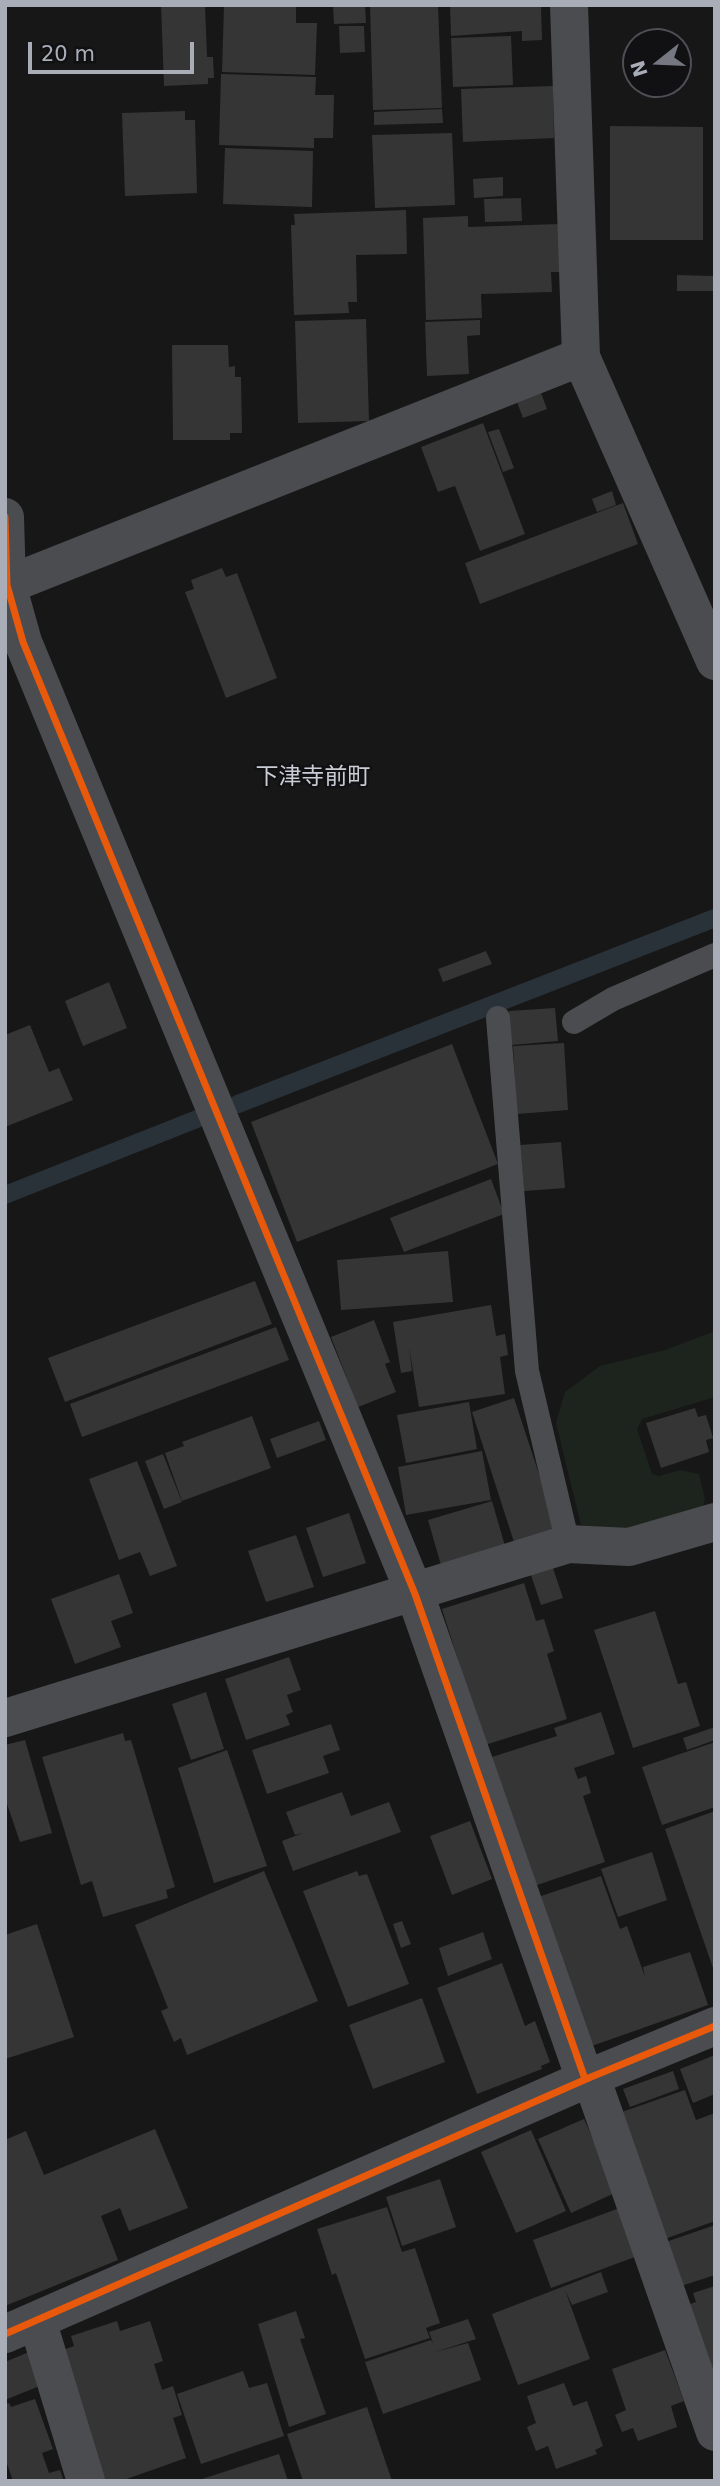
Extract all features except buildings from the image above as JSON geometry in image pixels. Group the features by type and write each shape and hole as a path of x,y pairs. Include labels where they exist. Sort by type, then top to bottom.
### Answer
{"street":[{"path":"569,5 581,357 715,662"},
{"path":"7,585 581,357"},
{"path":"5,517 7,585 14,645 415,1594 715,2432"},
{"path":"5,1718 415,1594 568,1544 629,1547 715,1522"},
{"path":"86,2481 21,2327 588,2078 715,2026"}],"lane":[{"path":"574,1022 613,999 715,955"},
{"path":"498,1018 527,1371 568,1544"}],"shaded area":[{"path":"715,1331 715,1397 642,1419 637,1429 652,1474 659,1476 680,1470 699,1474 705,1499 701,1513 635,1532 581,1525 556,1423 565,1392 600,1366 665,1350"}],"waterway":[{"path":"238,1104 715,918"},
{"path":"5,1195 197,1119"}],"cycle path":[{"path":"5,517 7,585 23,642 415,1594 585,2079"},
{"path":"5,2334 591,2077 715,2026"}],"district":[{"name":"下津寺前町","path":"313,778"}]}
